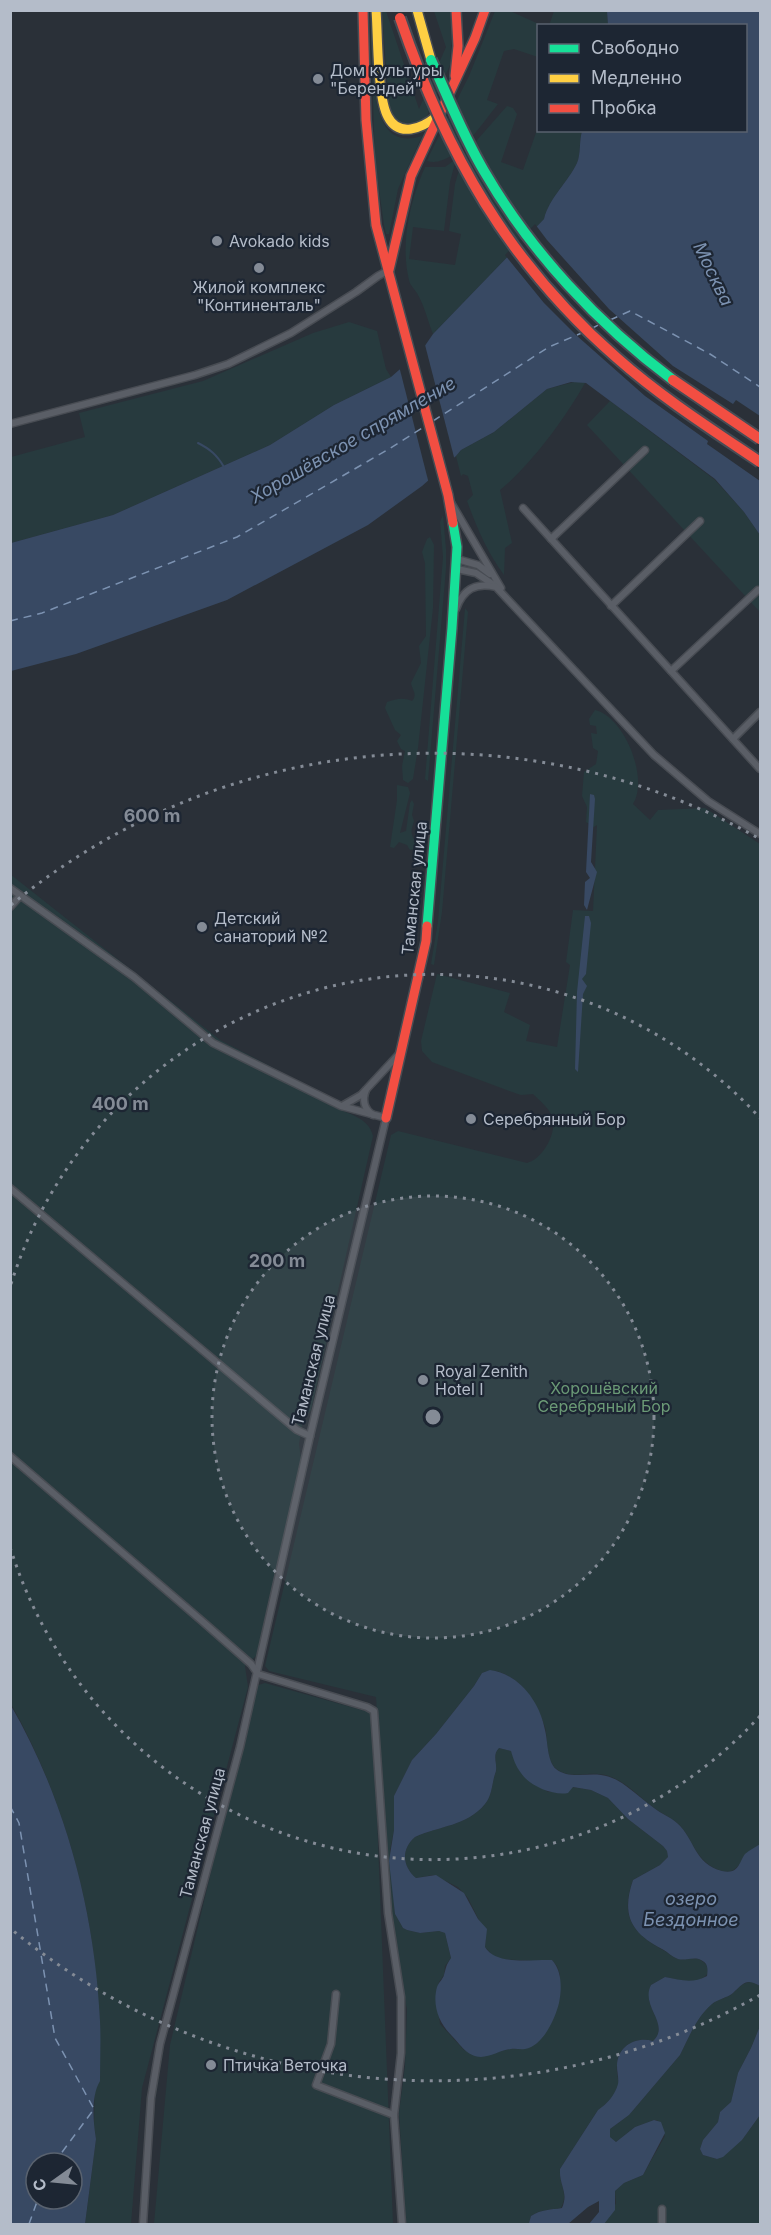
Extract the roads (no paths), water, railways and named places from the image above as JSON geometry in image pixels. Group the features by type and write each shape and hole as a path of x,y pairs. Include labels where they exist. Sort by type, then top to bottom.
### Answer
{"main road":[{"name":"Таманская улица","path":"363,10 366,120 376,225 405,326 448,497 456,538 457,564 426,941 405,1041 380,1117"},
{"path":"376,10 384,99 389,119 395,126 412,131 428,124 440,113"},
{"path":"417,10 432,60 462,128 484,171 541,254 582,299 632,347 662,371 760,439"},
{"path":"453,84 458,46 456,10"},
{"path":"389,270 395,256 401,213 410,180 471,49 485,10"},
{"path":"399,14 424,91 445,135 467,177 525,263 566,308 615,356 709,428 760,462"}],"street":[{"path":"10,424 195,375 228,364 291,333 389,270"},
{"path":"551,539 645,450"},
{"path":"448,497 497,585 654,755 708,801 758,832 760,823"},
{"path":"523,507 760,769"},
{"path":"611,606 700,521"},
{"path":"457,564 497,585"},
{"path":"453,615 469,589 482,584 497,585"},
{"path":"671,671 759,590"},
{"path":"733,739 760,712"},
{"path":"10,888 134,978 213,1043 341,1106 380,1117"},
{"path":"10,907 20,896"},
{"path":"341,1106 356,1099 394,1069"},
{"path":"366,1090 364,1103 370,1113 380,1117"},
{"name":"Таманская улица","path":"143,2224 151,2098 160,2044 258,1674 380,1117"},
{"path":"10,1188 297,1430 310,1436"},
{"path":"10,1456 251,1664 258,1674 374,1711 388,1913 402,2006 394,2115 402,2224"},
{"path":"336,1994 331,2044 316,2085 394,2115"},
{"path":"662,2209 662,2224"}],"water":[{"path":"607,11 760,11 760,535 744,512 715,479 586,383 571,382 547,389 494,432 461,450 422,486 368,525 227,600 76,654 11,671 11,543 113,515 270,445 334,405 391,377 422,350 433,334 544,219 554,197 577,163 582,132 747,132 747,24 608,24"},
{"path":"590,794 594,795 595,799 591,862 597,872 587,910 584,905 585,882 590,878 586,872"},
{"path":"585,916 589,916 591,923 586,974 582,979 587,986 583,994 578,1072 575,1069 577,992"},
{"name":"озеро Бездонное","path":"490,1670 511,1677 527,1691 533,1700 542,1720 549,1756 556,1769 572,1775 611,1777 620,1782 675,1821 683,1829 700,1857 713,1868 732,1871 740,1864 745,1854 760,1844 760,1986 751,1982 745,1983 731,1995 706,2009 680,2055 629,2115 610,2129 610,2137 616,2142 635,2127 654,2120 661,2122 665,2133 643,2175 624,2183 615,2191 615,2210 604,2224 589,2224 599,2212 599,2201 568,2224 529,2223 531,2216 535,2214 562,2208 564,2193 560,2169 598,2110 615,2092 618,2084 617,2066 620,2053 634,2041 653,2041 658,2035 659,2028 649,2001 651,1985 665,1977 686,1981 702,1978 707,1976 707,1966 698,1959 674,1957 651,1943 631,1922 628,1903 633,1880 660,1865 668,1857 663,1846 628,1819 608,1798 591,1790 573,1787 568,1793 562,1794 536,1786 519,1771 511,1751 499,1748 496,1754 496,1771 492,1789 485,1804 470,1817 415,1837 405,1852 406,1863 416,1878 436,1875 464,1893 478,1919 487,1929 485,1947 490,1953 506,1959 552,1960 558,1969 560,1980 559,2003 555,2017 543,2037 525,2049 511,2049 485,2057 471,2055 447,2031 440,2020 435,2001 437,1987 451,1958 445,1933 439,1931 420,1933 407,1930 403,1928 395,1914 389,1861 394,1830 394,1796 412,1760 436,1734 482,1673"},
{"path":"10,1704 47,1778 61,1817 74,1857 92,1939 100,2021 100,2081 95,2094 96,2139 85,2224 11,2224"},
{"path":"760,2026 760,2115 742,2140 723,2157 717,2159 703,2155 700,2149 703,2140 718,2122 720,2112 731,2102 738,2073"}],"waterway":[{"path":"198,443 213,453 224,467"}],"place":[{"name":"Дом культуры \"Берендей\"","path":"318,79"},
{"name":"Avokado kids","path":"217,241"},
{"name":"Жилой комплекс \"Континенталь\"","path":"259,268"},
{"name":"Детский санаторий №2","path":"202,927"},
{"name":"Серебрянный Бор","path":"471,1119"},
{"name":"Royal Zenith Hotel I","path":"423,1380"},
{"name":"Птичка Веточка","path":"211,2065"}],"water label":[{"name":"Москва","path":"713,274"},
{"name":"Хорошёвское спрямление","path":"353,440"}],"park label":[{"name":"Хорошёвский Серебряный Бор","path":"604,1397"}]}
